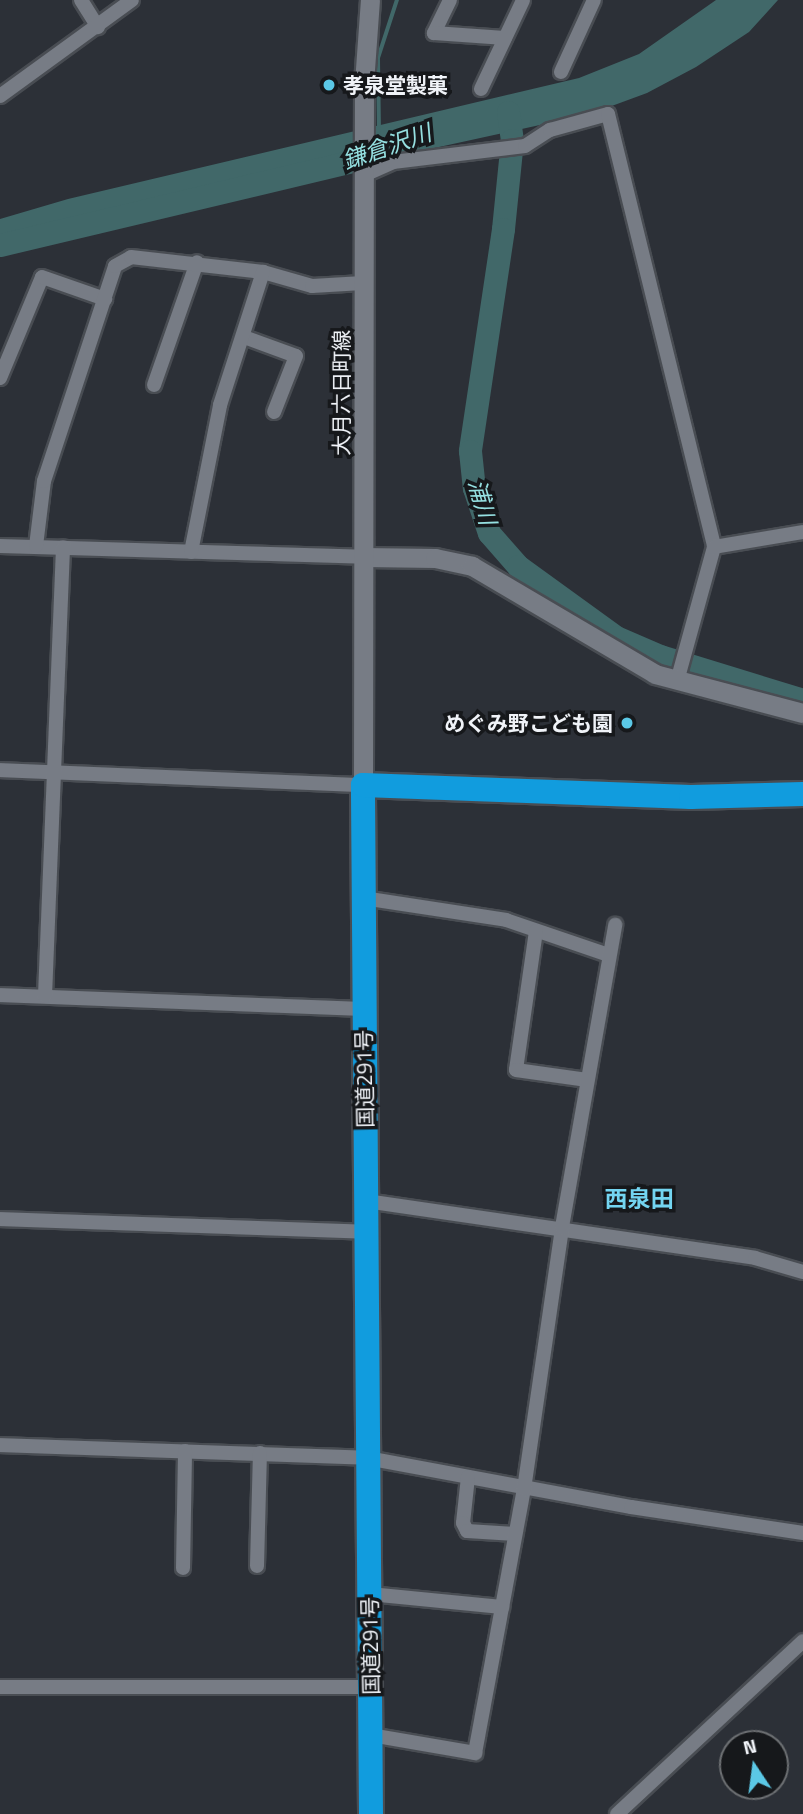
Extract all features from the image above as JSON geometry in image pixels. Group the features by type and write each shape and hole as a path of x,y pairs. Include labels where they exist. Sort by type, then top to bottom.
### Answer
{"highway":[{"path":"363,785 691,797 803,794"},
{"name":"国道291号","path":"363,785 371,1814"}],"main road":[{"name":"大月六日町線","path":"363,785 363,283 370,0"},
{"path":"364,557 435,558 472,566 624,658 677,681 803,713"}],"street":[{"path":"81,0 98,27"},
{"path":"0,96 132,0"},
{"path":"450,0 434,33 505,38"},
{"path":"481,89 523,0"},
{"path":"561,72 594,0"},
{"path":"364,175 393,162 525,146 550,130 608,114 714,547 677,681"},
{"path":"36,546 44,481 115,266 131,257 197,262 263,272 312,286 363,283"},
{"path":"154,385 197,262"},
{"path":"191,552 220,405 263,272"},
{"path":"0,378 42,277 105,299"},
{"path":"244,337 296,356 274,412"},
{"path":"714,547 803,532"},
{"path":"0,546 364,557"},
{"path":"45,996 52,772 64,547"},
{"path":"0,770 363,785"},
{"path":"363,898 506,919 608,955"},
{"path":"371,1735 475,1753 524,1489 562,1227 615,925"},
{"path":"536,931 516,1070 587,1080"},
{"path":"0,995 363,1009"},
{"path":"366,1201 562,1227 755,1258 803,1272"},
{"path":"0,1219 366,1231"},
{"path":"0,1445 367,1458 524,1489 803,1533"},
{"path":"183,1568 185,1451"},
{"path":"257,1566 260,1453"},
{"path":"468,1477 463,1522 467,1531 515,1534"},
{"path":"369,1594 502,1607"},
{"path":"617,1814 803,1641"},
{"path":"0,1687 370,1687"}],"water":[{"path":"716,0 778,0 749,32 696,67 647,93 590,114 407,154 332,160 75,222 0,246 0,219 68,199 579,78 639,54"}],"waterway":[{"path":"379,132 378,58 397,0"},
{"name":"浦川","path":"508,112 512,140 503,229 470,451 474,488 489,533 518,566 616,637 660,656 803,700"},
{"name":"鎌倉沢川","path":"0,245 379,155 407,143"}],"place":[{"name":"孝泉堂製菓","path":"329,85"},
{"name":"めぐみ野こども園","path":"627,723"}],"district":[{"name":"西泉田","path":"639,1199"}]}
